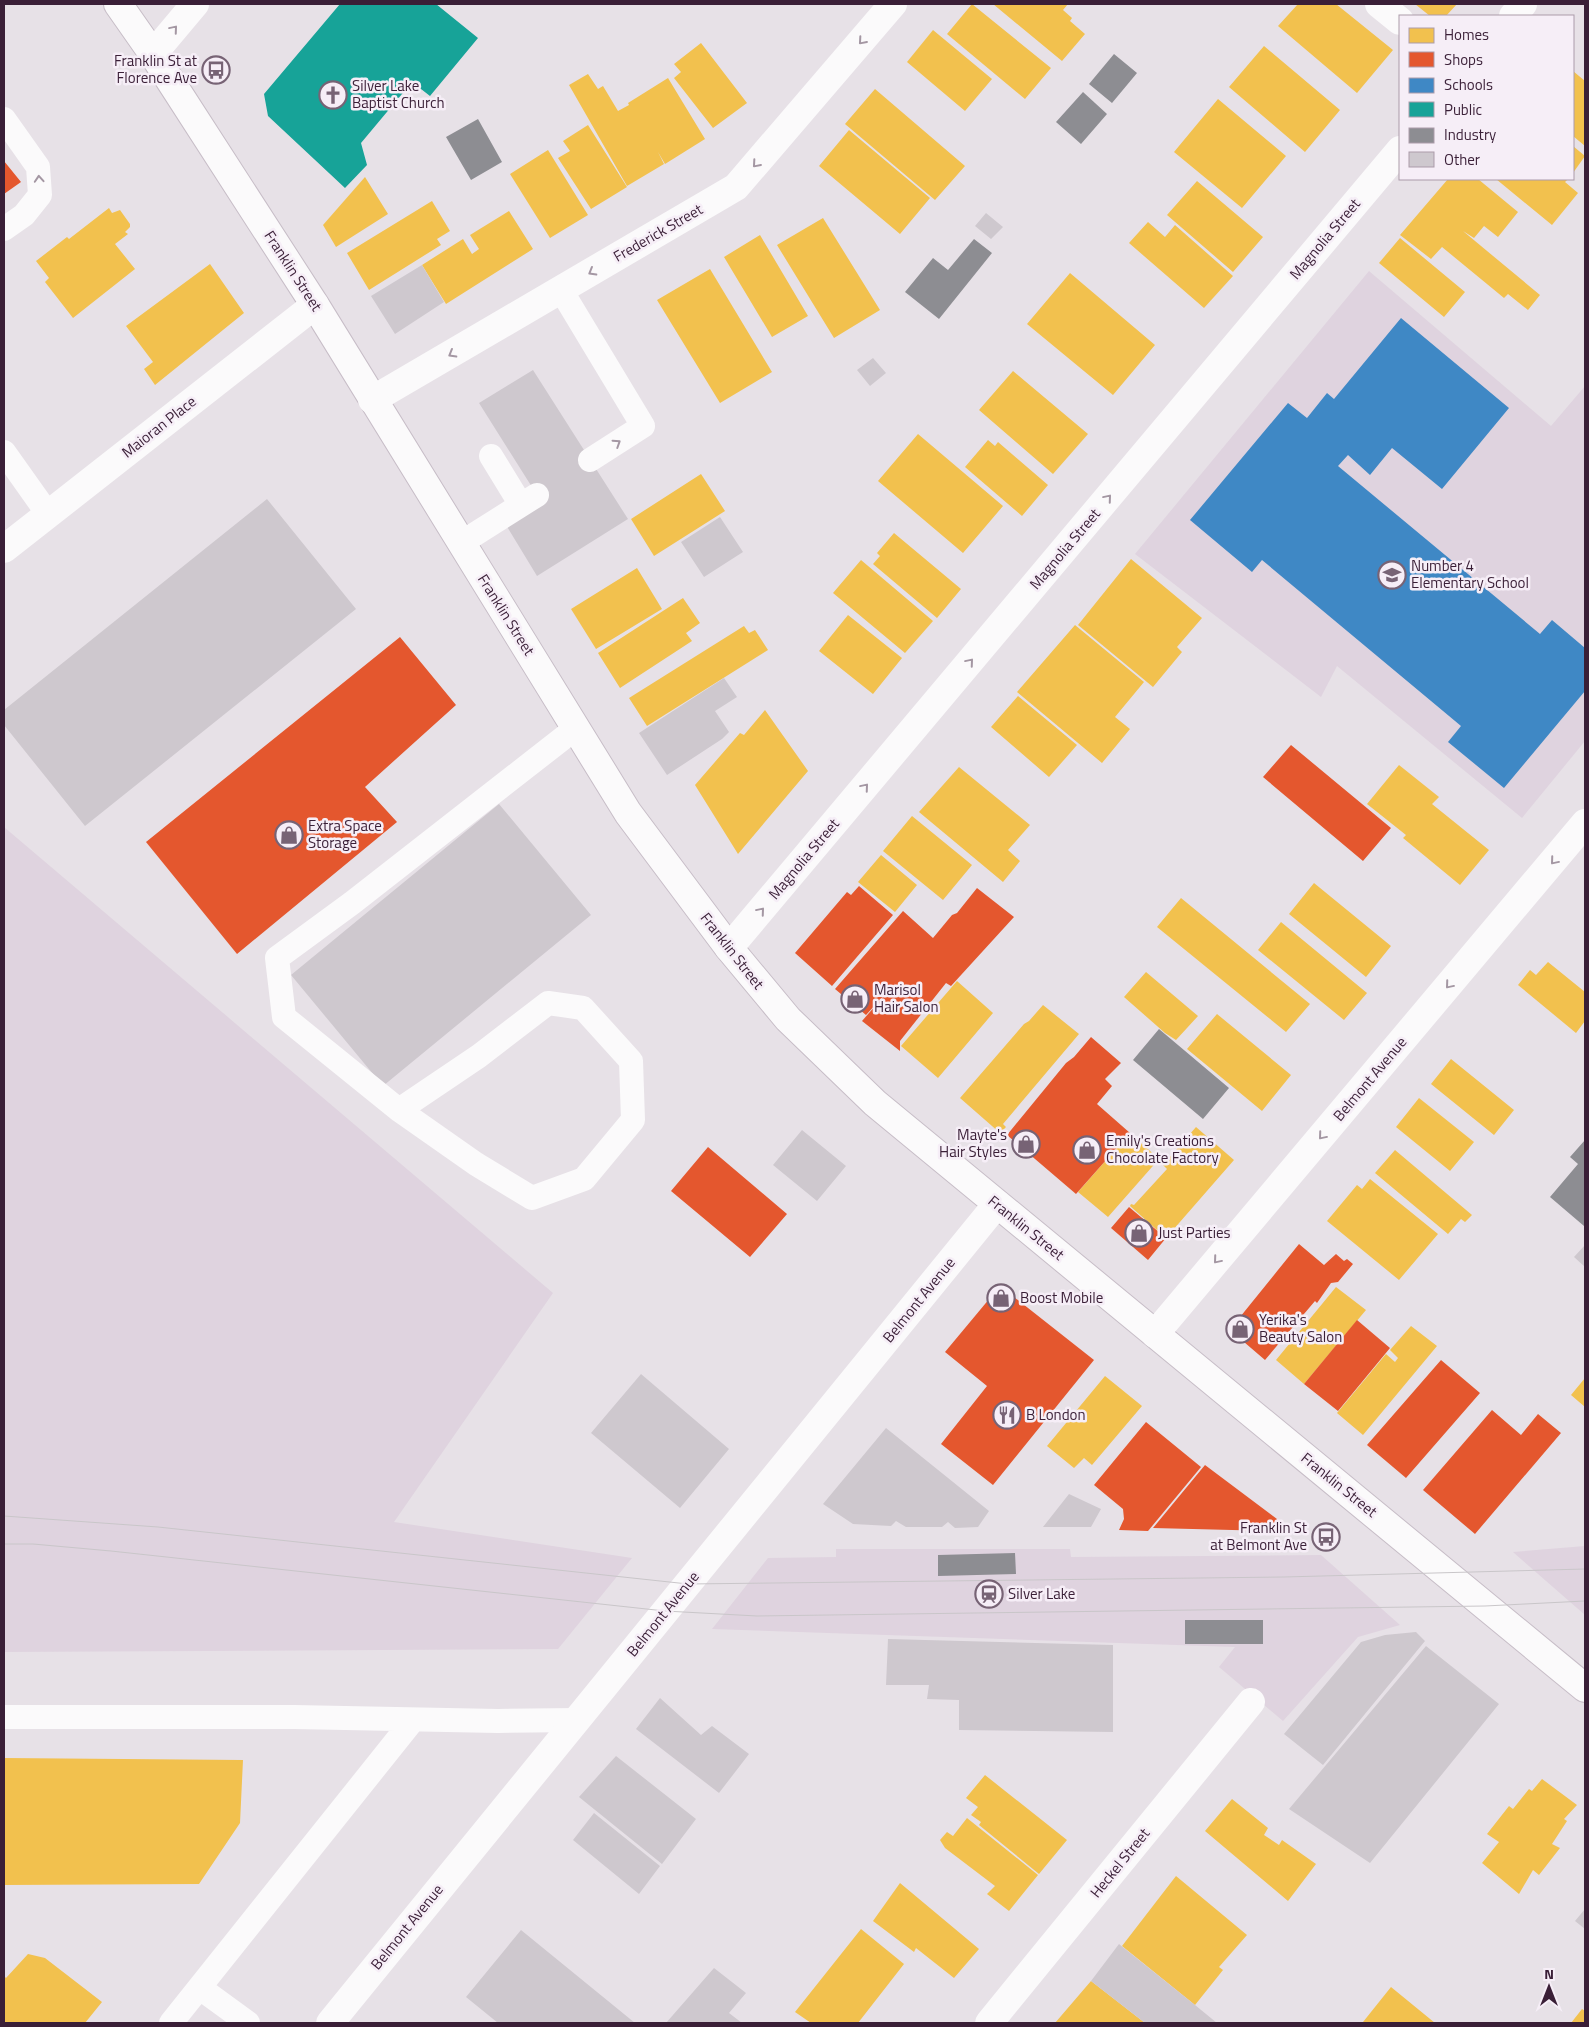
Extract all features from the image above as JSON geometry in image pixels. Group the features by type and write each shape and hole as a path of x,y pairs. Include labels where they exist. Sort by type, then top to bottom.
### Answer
{"street":[{"name":"Franklin Street","path":"118,4 153,54 315,305 628,813 729,948 788,1019 875,1103 1585,1688"},
{"path":"153,54 196,4"},
{"name":"Frederick Street","path":"372,400 736,187 893,4"},
{"path":"1379,4 1399,20"},
{"path":"1514,15 1524,4"},
{"name":"Magnolia Street","path":"729,948 1399,151"},
{"name":"Maioran Place","path":"4,549 315,305"},
{"name":"Belmont Avenue","path":"1155,1334 1585,823"},
{"name":"Belmont Avenue","path":"330,2023 997,1204"},
{"name":"Heckel Street","path":"989,2023 1251,1702"}],"lane":[{"path":"4,119 38,167 40,195 24,215 4,229"},
{"path":"561,290 643,426 590,460"},
{"path":"4,452 48,514"},
{"path":"461,543 529,500 491,456"},
{"path":"399,1110 479,1056 548,1003 583,1008 631,1061 633,1120 584,1180 532,1198 476,1164 399,1110 284,1017 277,958 352,903 576,728"},
{"path":"4,1717 294,1717 413,1720 577,1720"},
{"path":"171,2023 413,1720"},
{"path":"200,1988 248,2023"}],"shaded area":[{"path":"1369,271 1551,426 1585,386 1585,741 1522,818 1337,666 1321,697 1135,554"},
{"path":"4,827 553,1293 394,1522 632,1558 558,1649 4,1652"},
{"path":"1585,1546 1585,1615 1513,1552"},
{"path":"836,1549 1070,1549 1071,1557 1321,1555 1400,1625 1358,1637 1283,1721 1219,1667 1235,1647 712,1629 768,1558 836,1557"}],"building: Homes":[{"path":"972,4 1051,68 1025,99 947,34"},
{"path":"993,4 1068,4 1063,10 1072,18 1070,21 1085,34 1062,61"},
{"path":"1298,4 1336,4 1393,50 1357,93 1278,26"},
{"path":"1415,4 1457,4 1447,15 1429,15"},
{"path":"933,30 992,79 965,111 907,62"},
{"path":"701,43 747,103 713,128 674,78 681,72 674,64"},
{"path":"1264,46 1340,110 1305,152 1229,87"},
{"path":"1574,72 1585,81 1585,146 1574,137"},
{"path":"588,74 598,89 603,86 618,111 668,78 705,139 665,164 658,152 664,164 627,186 569,85"},
{"path":"875,89 965,166 935,200 845,124"},
{"path":"1218,99 1286,156 1242,208 1174,152"},
{"path":"588,125 627,187 591,209 558,158 570,151 563,141"},
{"path":"849,130 930,198 900,234 819,166"},
{"path":"1574,147 1585,156 1574,172"},
{"path":"548,150 588,215 550,238 510,174"},
{"path":"365,177 388,214 336,247 323,225"},
{"path":"1447,180 1479,180 1518,212 1498,237 1484,226 1474,238 1463,231 1540,295 1528,310 1508,294 1504,298 1442,247 1431,259 1400,235"},
{"path":"1497,180 1567,180 1565,182 1578,193 1552,225"},
{"path":"1197,181 1263,237 1233,272 1167,215"},
{"path":"432,201 450,231 437,239 441,245 369,290 347,253"},
{"path":"109,208 112,213 120,210 130,224 130,227 125,232 128,234 115,244 135,269 73,318 45,282 49,278 36,261 67,237 69,239"},
{"path":"509,211 533,249 446,304 422,265 463,239 472,254 479,249 470,235"},
{"path":"823,218 880,310 834,338 777,245"},
{"path":"1148,222 1165,237 1175,225 1233,276 1204,308 1129,243"},
{"path":"760,235 808,316 772,337 724,257"},
{"path":"1400,238 1465,292 1444,317 1379,263"},
{"path":"210,264 244,313 155,385 144,369 153,362 126,326"},
{"path":"710,269 772,372 720,403 657,300"},
{"path":"1070,273 1155,345 1113,395 1027,324"},
{"path":"1013,371 1088,434 1053,474 979,410"},
{"path":"918,434 1003,506 963,553 878,481"},
{"path":"988,440 995,446 998,442 1048,485 1022,516 965,467"},
{"path":"701,474 725,511 654,556 631,519"},
{"path":"894,533 961,589 937,618 873,564 880,556 877,553"},
{"path":"1131,559 1202,618 1177,647 1182,652 1153,687 1078,625"},
{"path":"861,560 933,621 905,653 833,593"},
{"path":"637,568 662,609 596,649 571,609"},
{"path":"683,598 700,623 686,633 692,641 620,688 598,653"},
{"path":"848,615 902,658 873,694 819,651"},
{"path":"1075,625 1144,682 1115,717 1130,729 1102,763 1017,692"},
{"path":"744,626 749,633 755,630 768,650 647,726 629,698"},
{"path":"1018,696 1077,745 1049,777 991,727"},
{"path":"765,710 808,771 738,854 695,785 740,733 744,735"},
{"path":"1399,765 1439,797 1432,804 1489,850 1460,885 1403,838 1406,835 1367,804"},
{"path":"959,767 1030,825 1008,850 1020,861 1003,882 919,812"},
{"path":"912,816 972,865 943,900 883,851"},
{"path":"881,855 917,885 895,912 858,882"},
{"path":"1314,883 1391,946 1366,977 1289,914"},
{"path":"1181,898 1310,1004 1286,1032 1157,927"},
{"path":"1281,922 1367,993 1344,1020 1258,950"},
{"path":"1548,962 1585,992 1585,1021 1576,1033 1518,985 1530,970 1536,975"},
{"path":"1146,972 1198,1016 1176,1040 1165,1033 1124,997"},
{"path":"957,981 993,1013 938,1078 901,1046"},
{"path":"1043,1005 1079,1034 1003,1124 1006,1127 1000,1133 960,1098 1024,1024"},
{"path":"1217,1014 1291,1075 1262,1111 1187,1049"},
{"path":"1451,1059 1514,1110 1494,1135 1431,1084"},
{"path":"1419,1098 1474,1142 1450,1171 1396,1127"},
{"path":"1196,1127 1234,1160 1166,1238 1130,1206 1131,1204 1134,1205 1167,1169 1163,1165"},
{"path":"1130,1133 1159,1159 1108,1217 1078,1192"},
{"path":"1395,1150 1472,1215 1465,1222 1461,1219 1448,1234 1375,1173"},
{"path":"1370,1179 1438,1234 1399,1280 1327,1221 1357,1185 1362,1189"},
{"path":"1336,1287 1366,1310 1304,1384 1276,1360"},
{"path":"1411,1326 1437,1346 1363,1435 1337,1413 1386,1354 1395,1362 1398,1358 1390,1350"},
{"path":"1105,1376 1142,1406 1092,1465 1084,1458 1074,1468 1047,1446"},
{"path":"1585,1378 1585,1407 1571,1395"},
{"path":"4,1758 243,1760 240,1823 199,1884 4,1885"},
{"path":"985,1775 1067,1840 1039,1874 979,1825 981,1822 971,1815 978,1807 966,1798"},
{"path":"1542,1779 1577,1805 1564,1819 1567,1821 1552,1844 1560,1848 1539,1875 1533,1870 1519,1894 1482,1863 1499,1842 1487,1834 1509,1806 1513,1809 1529,1789 1532,1791"},
{"path":"1232,1799 1268,1828 1264,1835 1279,1845 1282,1840 1316,1864 1288,1901 1205,1831"},
{"path":"967,1818 1038,1875 1009,1911 987,1894 995,1886 945,1848 940,1840 947,1832 953,1836"},
{"path":"1176,1876 1247,1935 1219,1967 1223,1970 1195,2005 1122,1946"},
{"path":"900,1883 979,1949 954,1978 916,1948 914,1952 873,1921"},
{"path":"861,1929 904,1964 858,2023 811,2023 795,2012"},
{"path":"28,1954 45,1958 102,2002 85,2023 4,2023 4,1976 6,1978"},
{"path":"1091,1981 1145,2023 1055,2023"},
{"path":"1391,1987 1435,2023 1363,2022"},
{"path":"1582,2009 1585,2011 1585,2023 1571,2023"}],"building: Shops":[{"path":"4,161 21,182 4,194"},
{"path":"400,637 456,705 365,787 397,822 237,954 146,842"},
{"path":"1291,745 1391,828 1363,861 1263,777"},
{"path":"859,886 893,915 832,986 795,953 847,892 851,895"},
{"path":"977,888 1014,917 951,986 946,983 900,1041 900,1051 862,1021 897,981 866,1015 835,989 903,911 933,938 952,915 957,913"},
{"path":"1091,1037 1121,1063 1105,1079 1112,1086 1097,1104 1130,1133 1076,1194 1007,1135 1066,1063 1074,1057"},
{"path":"708,1147 787,1214 750,1257 671,1191"},
{"name":"Just Parties","path":"1129,1207 1166,1238 1148,1260 1111,1228"},
{"path":"1299,1244 1324,1265 1336,1254 1344,1261 1347,1259 1353,1264 1338,1282 1331,1283 1317,1303 1315,1301 1265,1360 1237,1336 1236,1322"},
{"name":"B London","path":"1000,1286 1094,1360 993,1485 941,1444 987,1386 945,1352"},
{"path":"1357,1320 1390,1348 1338,1411 1304,1384"},
{"path":"1441,1360 1480,1393 1406,1478 1367,1445"},
{"path":"1492,1410 1521,1435 1538,1414 1561,1433 1475,1534 1423,1490"},
{"path":"1146,1422 1201,1467 1148,1531 1119,1530 1124,1519 1123,1509 1094,1485"},
{"path":"1205,1465 1277,1519 1274,1531 1153,1528"}],"building: Schools":[{"path":"1401,318 1509,408 1442,489 1392,448 1370,475 1348,455 1338,466 1540,634 1552,620 1585,648 1585,691 1504,788 1448,742 1461,726 1262,560 1252,572 1190,520 1288,403 1307,418 1327,393 1334,399"}],"building: Public":[{"name":"Silver Lake Baptist Church","path":"340,4 436,4 478,38 430,96 412,82 361,143 367,165 345,188 268,116 264,94"}],"building: Industry":[{"path":"1114,54 1137,73 1112,103 1089,84"},
{"path":"1083,92 1107,114 1081,144 1056,122"},
{"path":"478,119 502,162 471,180 446,137"},
{"path":"974,239 992,253 939,319 905,292 933,258 948,270"},
{"path":"1159,1029 1229,1088 1203,1119 1133,1060"},
{"path":"1585,1140 1584,1226 1550,1197 1578,1164 1570,1157"},
{"path":"1015,1553 1016,1574 938,1576 938,1555"},
{"path":"1185,1620 1263,1620 1263,1644 1185,1644"}],"building: Other":[{"path":"986,213 1003,227 991,239 975,226"},
{"path":"422,265 444,302 395,334 371,296"},
{"path":"873,358 886,373 870,386 857,370"},
{"path":"533,370 628,519 537,576 506,525 542,503 479,403"},
{"path":"267,499 356,609 85,826 4,725 4,710"},
{"path":"720,517 743,552 704,577 681,542"},
{"path":"724,678 737,697 715,711 729,732 722,739 667,775 639,733"},
{"path":"499,804 591,915 383,1086 291,975"},
{"path":"802,1130 846,1166 817,1201 773,1165"},
{"path":"1585,1245 1585,1267 1574,1257"},
{"path":"641,1374 729,1449 680,1508 591,1433"},
{"path":"886,1428 989,1511 978,1527 955,1528 948,1522 942,1527 906,1527 896,1521 891,1526 853,1524 823,1504"},
{"path":"1069,1494 1101,1509 1091,1527 1043,1527"},
{"path":"1416,1632 1425,1641 1323,1765 1284,1734 1361,1642 1385,1635"},
{"path":"888,1639 1113,1645 1113,1732 959,1730 959,1700 927,1699 929,1685 886,1685"},
{"path":"1426,1646 1499,1704 1370,1863 1289,1809"},
{"path":"660,1698 701,1735 712,1726 749,1754 719,1793 636,1729"},
{"path":"616,1756 696,1819 662,1864 579,1797"},
{"path":"594,1813 660,1866 639,1894 573,1840"},
{"path":"1585,1909 1585,1929 1575,1921"},
{"path":"521,1930 635,2023 498,2023 466,1997"},
{"path":"1119,1944 1217,2023 1145,2023 1091,1981"},
{"path":"714,1968 746,1993 729,2013 742,2023 666,2023"}],"tram line":[{"path":"4,1516 158,1527 688,1584 1284,1577 1585,1569"},
{"path":"4,1544 33,1544 111,1551 665,1611 757,1616 1485,1606 1585,1601"}],"place":[{"name":"Franklin St at Florence Ave","path":"216,70"},
{"name":"Silver Lake Baptist Church","path":"333,95"},
{"name":"Number 4 Elementary School","path":"1392,575"},
{"name":"Extra Space Storage","path":"289,835"},
{"name":"Marisol Hair Salon","path":"855,999"},
{"name":"Mayte's Hair Styles","path":"1026,1144"},
{"name":"Emily's Creations Chocolate Factory","path":"1087,1150"},
{"name":"Just Parties","path":"1139,1233"},
{"name":"Boost Mobile","path":"1001,1298"},
{"name":"Yerika's Beauty Salon","path":"1240,1329"},
{"name":"B London","path":"1007,1415"},
{"name":"Franklin St at Belmont Ave","path":"1326,1537"},
{"name":"Silver Lake","path":"989,1594"}]}
